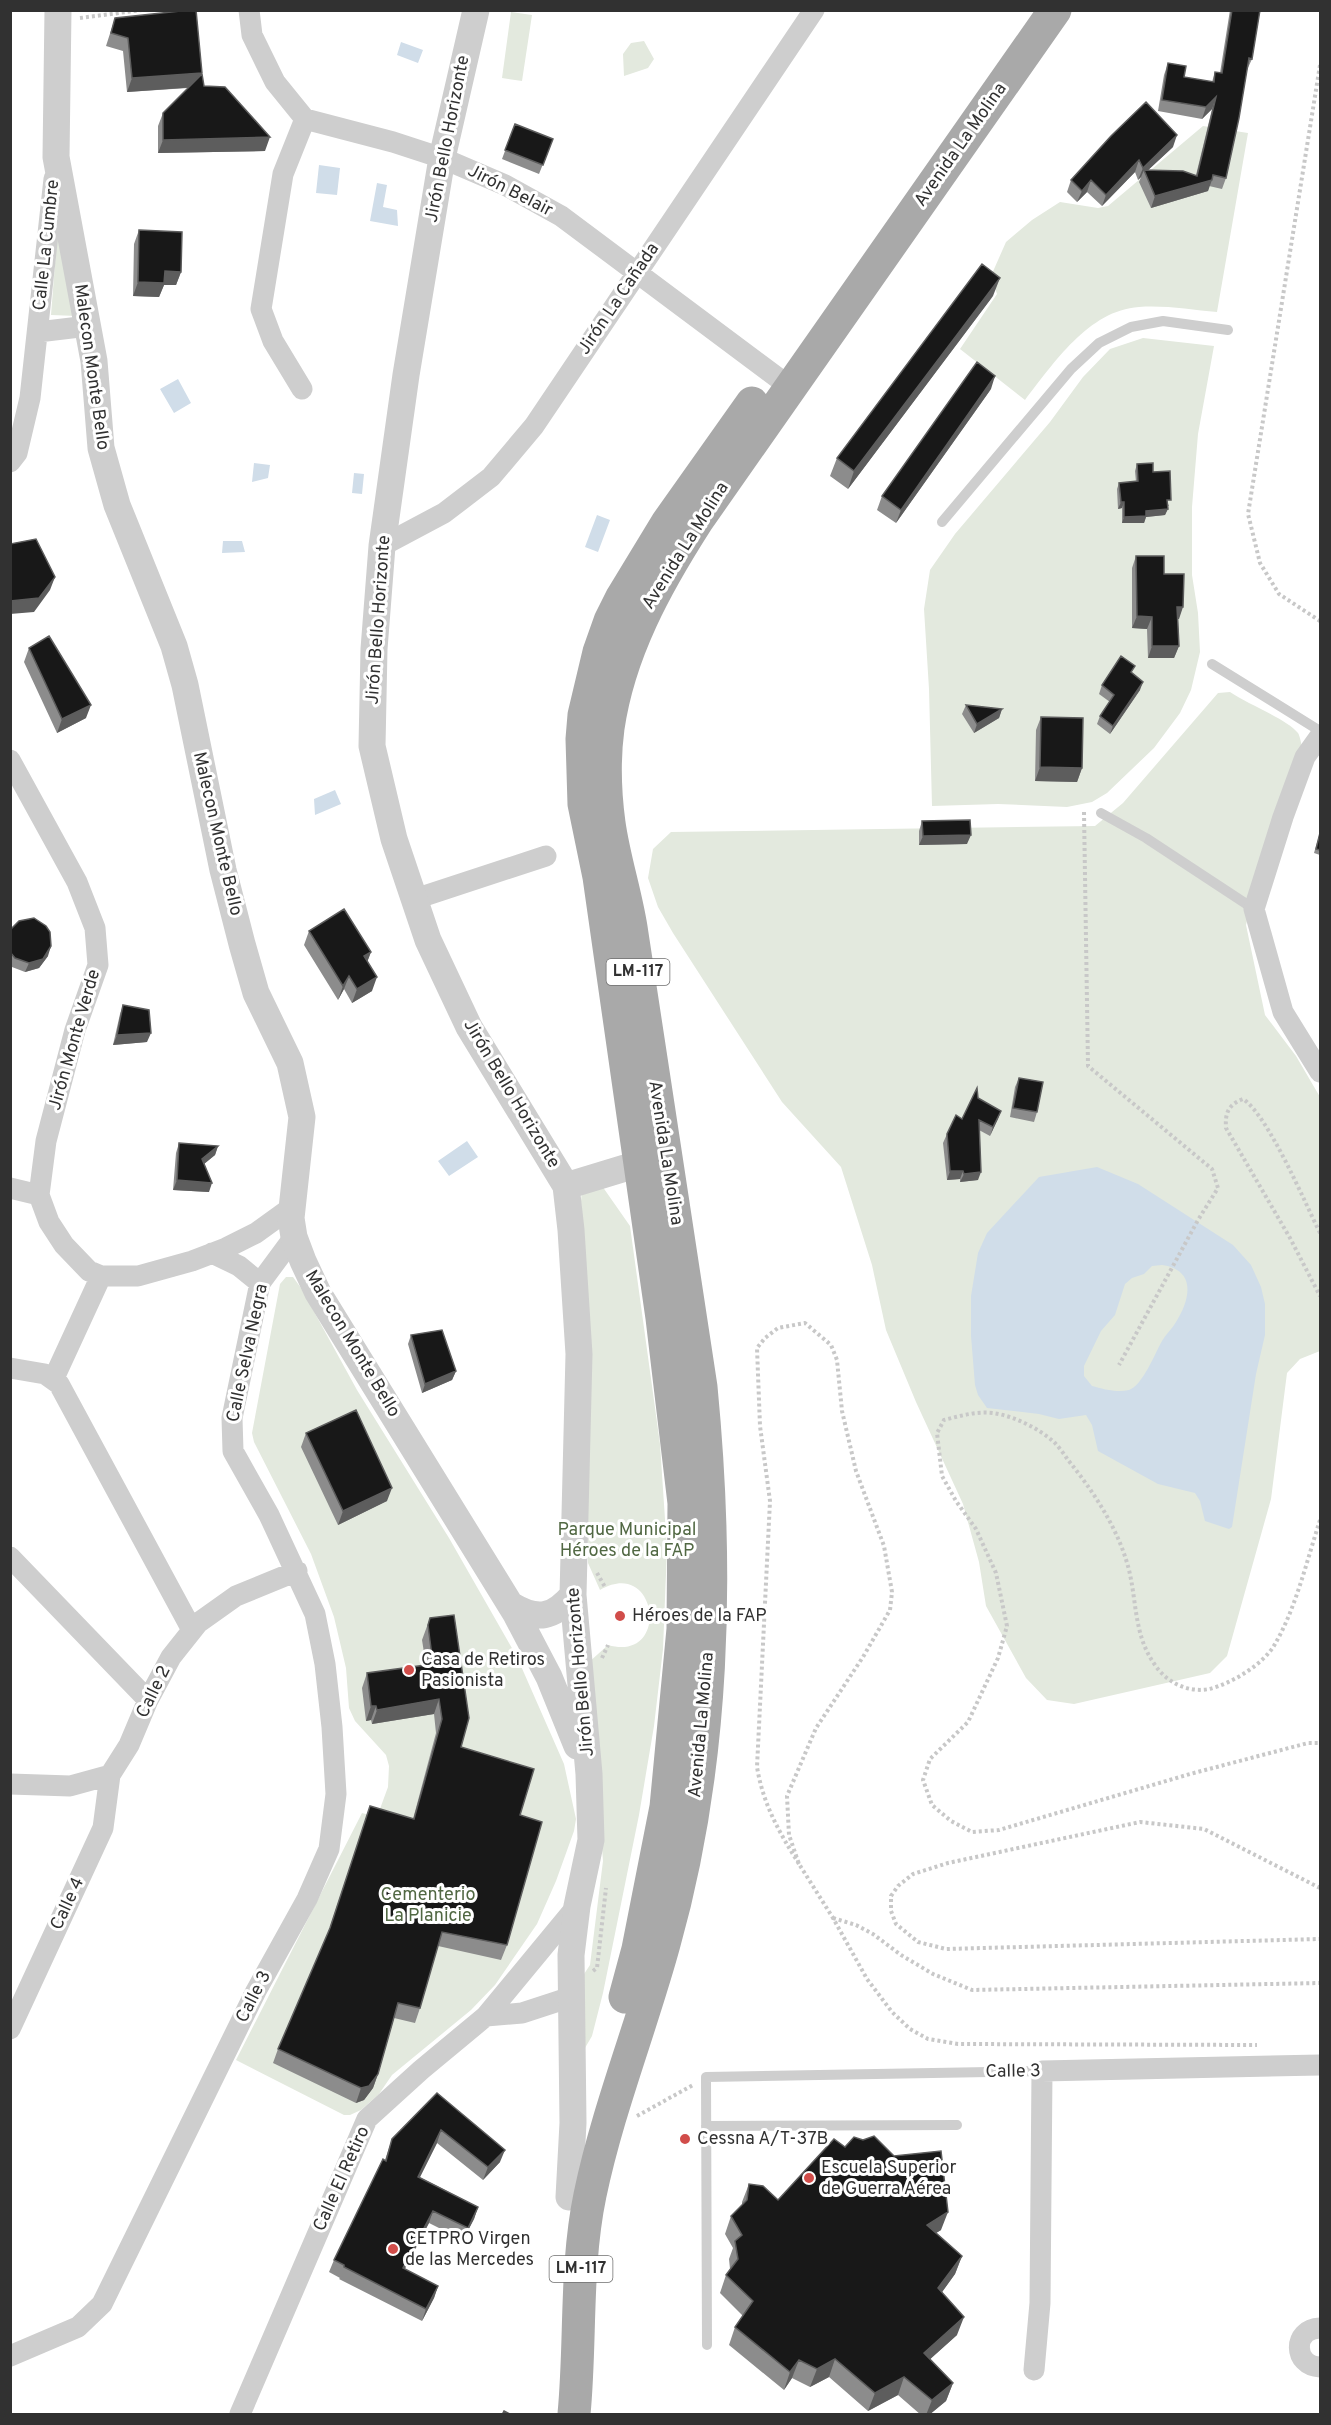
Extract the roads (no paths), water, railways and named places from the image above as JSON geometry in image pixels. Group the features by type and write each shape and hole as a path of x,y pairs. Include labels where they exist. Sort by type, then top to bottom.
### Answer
{"main road":[{"name":"Avenida La Molina","path":"782,381 1031,10"},
{"name":"Avenida La Molina","path":"574,2415 581,2268 590,2195 622,2074 664,1943 693,1820 706,1712 712,1587 708,1460 701,1387 653,1163 584,804 581,780 585,715 599,652 610,621 667,523 782,381 1055,10"},
{"name":"Avenida La Molina","path":"554,2399 569,2198 608,2074 611,2049 640,1938 666,1808 683,1629 684,1503 662,1318 653,1163"},
{"path":"569,2198 577,2228 572,2344 577,2359"}],"street":[{"path":"249,10 252,35 275,82 304,119 283,174 261,309 273,341 302,389"},
{"name":"Jirón Bello Horizonte","path":"476,10 442,158 405,375 382,546 374,649 372,746 394,839 428,940 469,1027 566,1186 579,1354 573,1594 589,1774 591,1840 577,1906 571,1955 573,2123 569,2198"},
{"name":"Jirón La Cañada","path":"382,546 444,513 491,477 534,426 814,10"},
{"name":"Malecon Monte Bello","path":"58,16 56,157 94,361 100,448 117,505 174,646 185,685 223,870 242,944 256,993 290,1063 302,1118 291,1218 294,1237 318,1293 511,1605 549,1677 589,1774"},
{"name":"Jirón Belair","path":"304,119 393,142 442,158 505,185 561,216 782,381"},
{"name":"Calle La Cumbre","path":"10,462 17,453 30,398 56,157"},
{"name":"Calle La Cumbre","path":"38,332 88,326"},
{"path":"1320,736 1305,757 1254,909 1283,1012 1320,1072"},
{"name":"Jirón Monte Verde","path":"10,760 77,882 94,928 98,965 75,1030 46,1141 39,1195"},
{"path":"414,899 546,856"},
{"path":"566,1186 653,1163"},
{"path":"10,1188 39,1195 49,1222 64,1245 89,1271 100,1276 138,1276 212,1253 256,1233 292,1207"},
{"name":"Calle Selva Negra","path":"294,1237 260,1283 232,1418 233,1451 297,1571"},
{"path":"212,1253 239,1266 260,1283"},
{"path":"54,1378 100,1276"},
{"path":"10,1368 45,1374 54,1378 68,1397 192,1630"},
{"path":"10,1557 148,1700"},
{"name":"Calle 2","path":"110,1775 129,1745 148,1700 171,1657 198,1623 236,1596 297,1571"},
{"name":"Calle 3","path":"10,2356 78,2327 102,2304 256,1991 307,1899 329,1849 336,1794 330,1706 315,1614 297,1571"},
{"path":"511,1605 526,1615 545,1616 561,1608 573,1594"},
{"path":"10,1784 70,1786 110,1775"},
{"name":"Calle 4","path":"10,2029 103,1827 110,1775"},
{"name":"Calle El Retiro","path":"240,2415 368,2119 421,2070 486,2016 577,1906"},
{"path":"486,2016 522,2013 571,1997"},
{"name":"Calle 3","path":"1042,2071 1320,2066"},
{"path":"1034,2370 1040,2303 1042,2071"},
{"path":"1320,2328 1313,2328 1302,2335 1299,2347 1302,2359 1307,2364 1320,2367"}],"lane":[{"path":"942,522 1071,369 1099,343 1131,327 1163,321 1228,330"},
{"path":"1212,664 1320,731"},
{"path":"1101,813 1146,838 1254,909"},
{"name":"Calle 3","path":"706,2126 706,2078 1042,2071"},
{"path":"707,2345 706,2126 957,2125"}],"place":[{"name":"Héroes de la FAP","path":"620,1616"},
{"name":"Casa de Retiros Pasionista","path":"409,1670"},
{"name":"Cessna A/T-37B","path":"685,2139"},
{"name":"Escuela Superior de Guerra Aérea","path":"809,2178"},
{"name":"CETPRO Virgen de las Mercedes","path":"393,2249"}],"park label":[{"name":"Parque Municipal Héroes de la FAP","path":"627,1540"},
{"name":"Cementerio La Planicie","path":"428,1905"}]}
